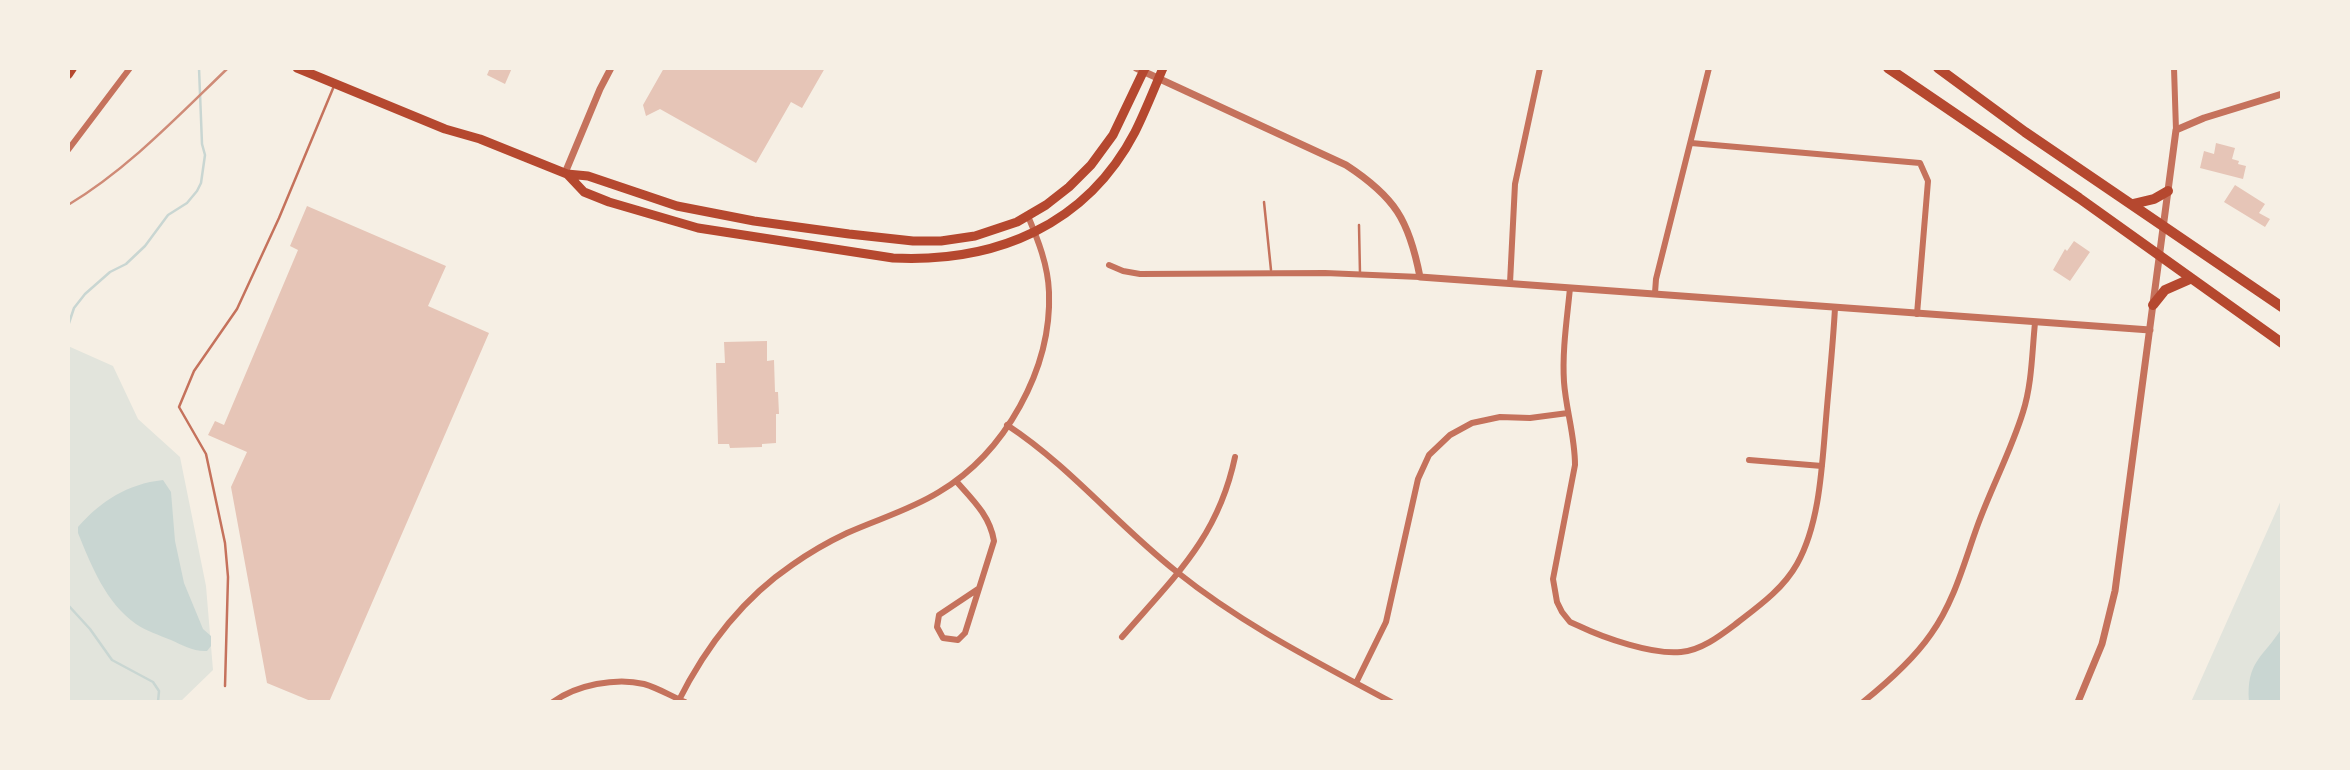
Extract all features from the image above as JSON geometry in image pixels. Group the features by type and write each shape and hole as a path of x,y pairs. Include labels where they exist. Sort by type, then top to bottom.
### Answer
{"main road":[{"path":"68,74 72,68"},
{"path":"297,68 445,129 480,139 566,174 588,176 677,205 754,221 913,241 941,241 975,236 1017,222 1069,187 1091,165 1113,135 1141,69"},
{"path":"566,174 584,192 608,202 698,228 893,258 941,259 974,254 1035,232 1076,205 1101,181 1135,133 1163,68"},
{"path":"1888,68 2282,342"},
{"path":"1938,68 2025,132 2282,307"},
{"path":"2133,204 2154,199 2168,191"},
{"path":"2153,305 2165,290 2190,279"}],"street":[{"path":"68,150 130,68"},
{"path":"566,174 611,68"},
{"path":"1510,283 1515,184 1540,68"},
{"path":"1655,293 1656,279 1709,68"},
{"path":"2078,702 2098,654 2111,611 2121,552 2176,130 2174,68"},
{"path":"1141,69 1346,165 1370,181 1390,200 1405,225 1415,249 1420,277"},
{"path":"2176,130 2204,118 2282,94"},
{"path":"1691,142 1920,163 1927,178 1917,314"},
{"path":"554,702 578,690 627,682 660,690 681,701 696,668 723,629 777,576 832,540 921,502 956,481 979,461 1020,404 1035,371 1048,320 1048,275 1028,216"},
{"path":"1109,265 1140,274 1360,274 1420,277 2150,330"},
{"path":"1570,288 1563,365 1575,465 1553,579 1557,602 1570,622 1639,646 1663,651 1692,650 1716,638 1760,606 1788,578 1803,551 1817,505 1835,308"},
{"path":"1863,702 1917,652 1932,634 1951,599 2023,412 2030,381 2035,323"},
{"path":"1356,683 1386,622 1418,479 1429,455 1450,435 1472,423 1500,417 1530,418 1568,412"},
{"path":"1007,425 1054,459 1147,548 1178,573 1255,627 1391,702"},
{"path":"1122,637 1178,573 1208,533 1231,477 1235,457"},
{"path":"1749,460 1822,466"},
{"path":"956,481 982,510 992,528 994,541 965,633 958,640 943,638 937,627 939,615 978,589"}],"lane":[{"path":"225,685 228,577 223,530 206,454 179,407 194,371 237,309 279,218 335,83"},
{"path":"1264,202 1271,274"},
{"path":"1359,225 1360,274"}],"shaded area":[{"path":"68,346 113,366 138,419 180,457 206,586 213,670 180,702 68,702"},
{"path":"163,480 171,492 175,541 184,583 203,629 211,636 211,646 207,651 188,648 148,631 125,615 101,583 78,533 78,527 87,518 116,495 138,485"},
{"path":"2282,498 2282,702 2191,702"},
{"path":"2282,628 2282,702 2249,702 2253,668"}],"building":[{"path":"490,68 512,68 505,84 487,75"},
{"path":"664,68 825,68 802,108 791,102 756,163 660,109 646,116 643,105"},
{"path":"2216,143 2235,148 2232,159 2246,166 2243,179 2200,168 2204,151 2214,154"},
{"path":"2235,185 2265,204 2259,213 2270,219 2265,227 2224,202"},
{"path":"307,206 446,266 428,306 489,333 329,702 313,702 267,683 231,487 247,452 208,435 215,421 224,425 298,250 290,246"},
{"path":"2074,241 2090,252 2070,281 2053,270 2065,249 2067,251"},
{"path":"767,341 767,361 774,360 775,392 778,392 776,443 762,444 762,447 730,448 729,444 718,444 716,363 725,363 724,342"}],"waterway":[{"path":"68,326 74,308 85,294 110,272 126,264 145,246 168,215 187,203 197,191 201,183 205,155 202,144 199,68"},
{"path":"68,605 90,629 112,660 153,682 159,691 158,702"}],"railway":[{"path":"68,205 132,158 228,68"}]}
